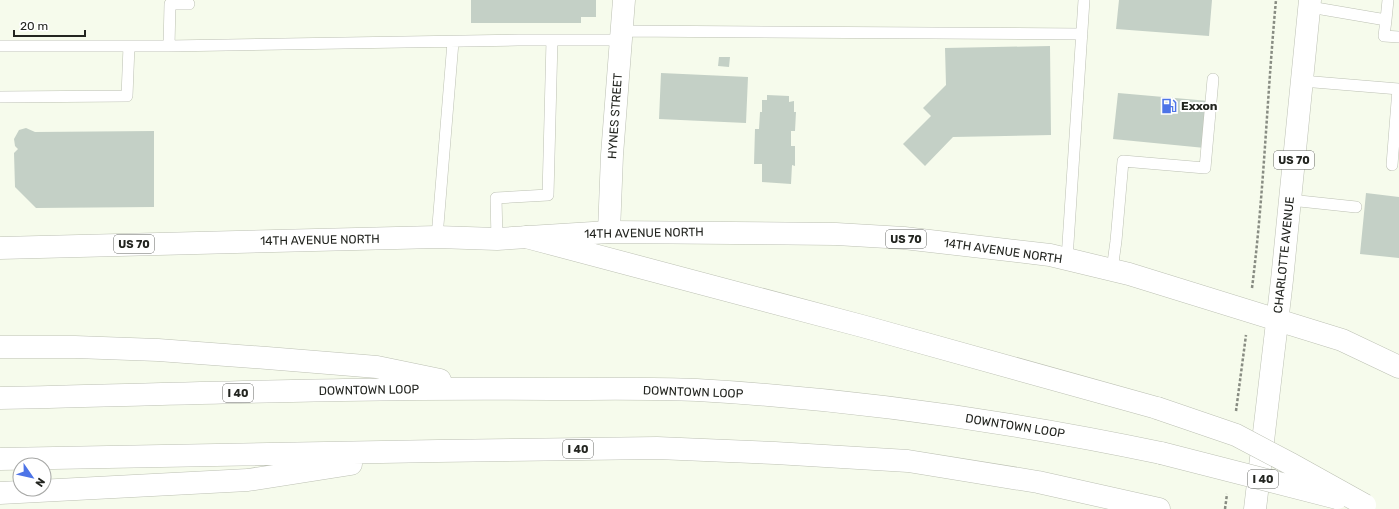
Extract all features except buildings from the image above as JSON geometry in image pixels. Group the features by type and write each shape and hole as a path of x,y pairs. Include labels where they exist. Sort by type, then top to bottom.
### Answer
{"main road":[{"name":"HYNES STREET","path":"609,232 612,155 624,0"},
{"name":"CHARLOTTE AVENUE","path":"1255,509 1277,320 1310,4"},
{"name":"14TH AVENUE NORTH","path":"0,248 437,237 498,238 609,232 805,234 904,238 1050,255 1129,274 1342,340 1399,367"},
{"path":"526,237 870,328 1156,408 1236,435 1369,507"},
{"path":"0,347 75,347 158,350 377,367 476,388"},
{"name":"DOWNTOWN LOOP","path":"0,398 476,388 695,390 821,399 974,418 1085,437 1161,453 1369,507"},
{"name":"I 40","path":"0,459 657,448 775,453 908,461 1038,482 1155,508"},
{"path":"0,493 248,480 438,451"}],"lane":[{"path":"1067,259 1084,0"},
{"path":"1388,0 1384,36 1399,37"},
{"path":"169,46 170,4 189,4"},
{"path":"1310,4 1386,20"},
{"path":"0,46 169,46 328,42 453,42 552,40 621,35 1082,34"},
{"path":"498,238 496,198 548,195 552,40"},
{"path":"437,237 453,42"},
{"path":"0,97 127,96 129,46"},
{"path":"1112,270 1123,160 1205,168 1212,79"},
{"path":"1302,81 1398,89 1392,165"},
{"path":"1290,200 1356,207"}],"path":[{"path":"1267,104 1276,0"}],"place":[{"name":"Exxon","path":"1169,106"}]}
